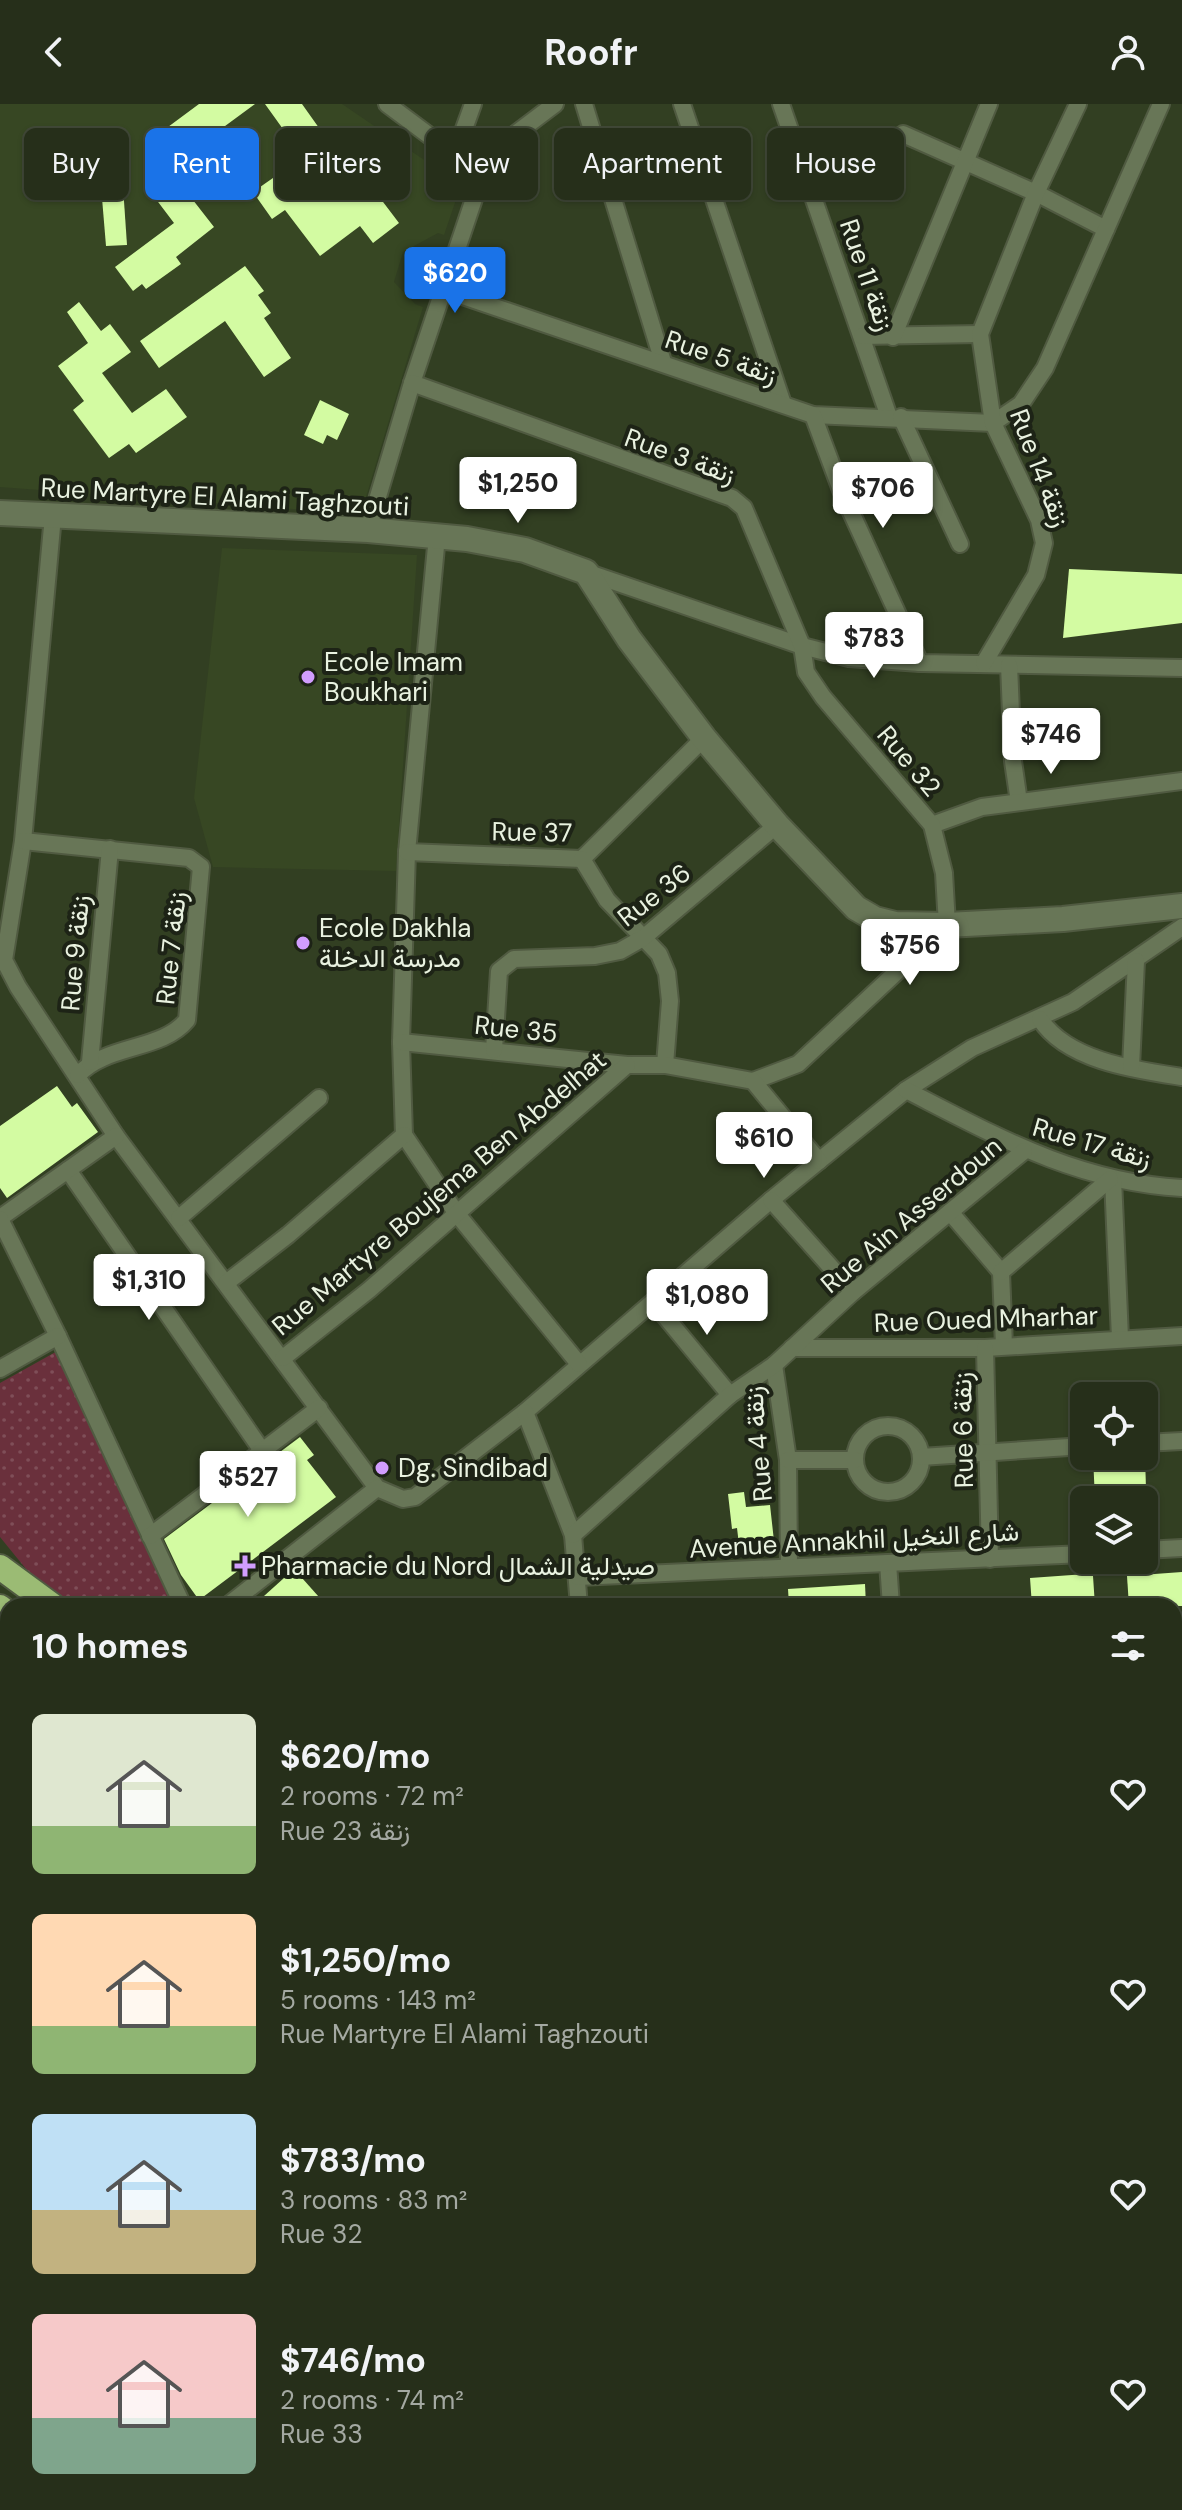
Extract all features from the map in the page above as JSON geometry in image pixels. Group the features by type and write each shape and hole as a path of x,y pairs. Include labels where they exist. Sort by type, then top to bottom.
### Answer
{"highway":[{"path":"0,1567 42,1598"}],"street":[{"path":"387,104 406,110 426,128"},
{"path":"464,128 473,104"},
{"path":"523,128 555,104"},
{"path":"584,104 663,362"},
{"path":"682,104 783,404"},
{"name":"Rue 11 زنقة","path":"781,104 862,336 895,417 960,544"},
{"path":"893,337 989,104"},
{"name":"Rue 14 زنقة","path":"984,663 1036,575 1044,543 1039,520 993,423 980,334 1036,193 1078,104"},
{"path":"993,423 1021,404 1045,368 1161,104"},
{"path":"904,134 1036,193 1106,229"},
{"path":"368,530 412,383 473,200"},
{"name":"Rue 5 زنقة","path":"442,289 813,415 993,423"},
{"path":"862,336 980,334"},
{"name":"Rue 3 زنقة","path":"412,383 732,498 744,508 755,529 802,646"},
{"path":"813,415 841,490 920,663"},
{"name":"Rue Martyre El Alami Taghzouti","path":"0,513 437,536 525,550 586,572"},
{"path":"53,516 23,841 2,960 116,1136 377,1488 403,1499 415,1497 525,1412 771,1200 906,1090 972,1048 1040,1019 1136,961 1182,927"},
{"path":"437,536 407,852 401,1042 404,1135 457,1214 579,1364"},
{"path":"586,572 802,646 849,658 920,663 1182,668"},
{"path":"586,572 629,639 704,738 777,825 856,908 875,919 895,924 947,925 1063,919 1182,906"},
{"name":"Rue 32","path":"802,646 806,672 823,697 932,825"},
{"path":"1009,665 1013,761 1019,802"},
{"name":"Rue 37","path":"407,852 582,859 704,738"},
{"path":"947,925 944,873 932,825 982,807 1182,781"},
{"name":"Rue 36","path":"494,1050 499,971 514,959 595,956 620,951 643,938 777,825"},
{"path":"23,841 110,849"},
{"name":"Rue 7 زنقة","path":"78,1075 90,1062 168,1034 187,1020 201,867 189,858 110,849"},
{"name":"Rue 9 زنقة","path":"90,1062 110,849"},
{"path":"582,859 607,900 659,954 667,973 670,1001 665,1065"},
{"path":"819,1161 753,1081 798,1064 947,925"},
{"path":"1131,1067 1136,961"},
{"path":"1040,1019 1051,1035 1071,1047 1131,1067 1182,1077"},
{"name":"Rue 35","path":"401,1042 627,1065 665,1065 753,1081"},
{"name":"Rue Martyre Boujema Ben Abdelhat","path":"283,1358 457,1214 627,1065"},
{"name":"Rue 17 زنقة","path":"906,1090 1024,1151 1112,1179 1182,1188"},
{"path":"179,1218 319,1098"},
{"path":"226,1283 288,1235 404,1135"},
{"path":"116,1136 0,1218 179,1598"},
{"name":"Rue Ain Asserdoun","path":"573,1535 730,1395 774,1365 853,1292 1024,1151"},
{"path":"68,1170 263,1452"},
{"path":"1001,1272 1112,1179"},
{"path":"1112,1179 1120,1338"},
{"path":"771,1200 853,1292"},
{"path":"950,1212 1001,1272 1004,1346"},
{"path":"654,1303 730,1395"},
{"path":"0,1369 58,1336"},
{"name":"Rue Oued Mharhar","path":"792,1348 985,1348 1182,1336"},
{"name":"Rue 6 زنقة","path":"985,1348 990,1559"},
{"name":"Rue 4 زنقة","path":"774,1365 788,1460 789,1566"},
{"path":"150,1536 319,1408"},
{"path":"525,1412 573,1535 579,1598"},
{"path":"886,1425 897,1427 914,1438 921,1457 920,1468 908,1485 889,1492 869,1486 862,1479 855,1460 860,1440 867,1433 886,1425"},
{"path":"1158,1442 1182,1441"},
{"path":"921,1457 1070,1447"},
{"path":"788,1460 855,1460"},
{"path":"237,1598 377,1488"},
{"path":"1158,1549 1182,1548"},
{"name":"Avenue Annakhil شارع النخيل","path":"578,1577 1070,1555"},
{"path":"888,1563 890,1598"}],"shaded area":[{"path":"0,104 342,104 377,128 275,128 275,200 410,200 410,150 426,161 426,200 456,200 444,235 438,233 403,252 394,282 415,304 423,307 366,497 355,509 346,513 0,487"},
{"name":"Ecole Imam Boukhari","path":"222,548 417,555 396,871 213,867 194,798"},
{"path":"61,1349 181,1598 63,1598 35,1580 0,1537 0,1383"}],"building":[{"path":"199,104 255,104 222,128 167,128"},
{"path":"265,104 302,104 319,128 282,128"},
{"path":"275,177 275,200 382,200 399,223 373,243 360,226 320,256 285,210 272,219 259,200 259,188"},
{"path":"102,200 124,200 127,245 106,246"},
{"path":"157,200 193,200 214,227 176,257 181,264 146,289 142,284 133,291 115,267 174,223"},
{"path":"245,266 264,291 258,295 271,313 264,318 291,358 264,377 225,321 159,368 140,341"},
{"path":"79,302 101,331 110,324 131,352 102,373 132,413 166,389 187,417 136,453 129,444 109,458 73,410 84,401 58,366 88,343 67,312"},
{"path":"320,400 349,414 337,440 327,435 323,444 304,435"},
{"path":"1069,569 1182,574 1182,623 1063,638"},
{"path":"57,1086 72,1107 77,1103 98,1132 7,1198 0,1188 0,1126"},
{"path":"300,1437 314,1455 307,1460 336,1497 202,1598 198,1598 181,1575 164,1539"},
{"path":"1094,1470 1145,1470 1146,1486 1094,1486"},
{"path":"744,1492 746,1507 770,1505 775,1550 740,1553 737,1528 732,1529 728,1494"},
{"path":"294,1569 320,1598 262,1598"},
{"path":"1182,1572 1182,1598 1128,1598 1127,1576"},
{"path":"1113,1574 1093,1576 1094,1598 1031,1598 1030,1578"},
{"path":"865,1584 866,1598 789,1598 788,1589"}],"place":[{"name":"Ecole Imam Boukhari","path":"308,677"},
{"name":"Ecole Dakhla مدرسة الدخلة","path":"303,943"},
{"name":"Dg. Sindibad","path":"382,1468"},
{"name":"Pharmacie du Nord صيدلية الشمال","path":"245,1566"}]}
